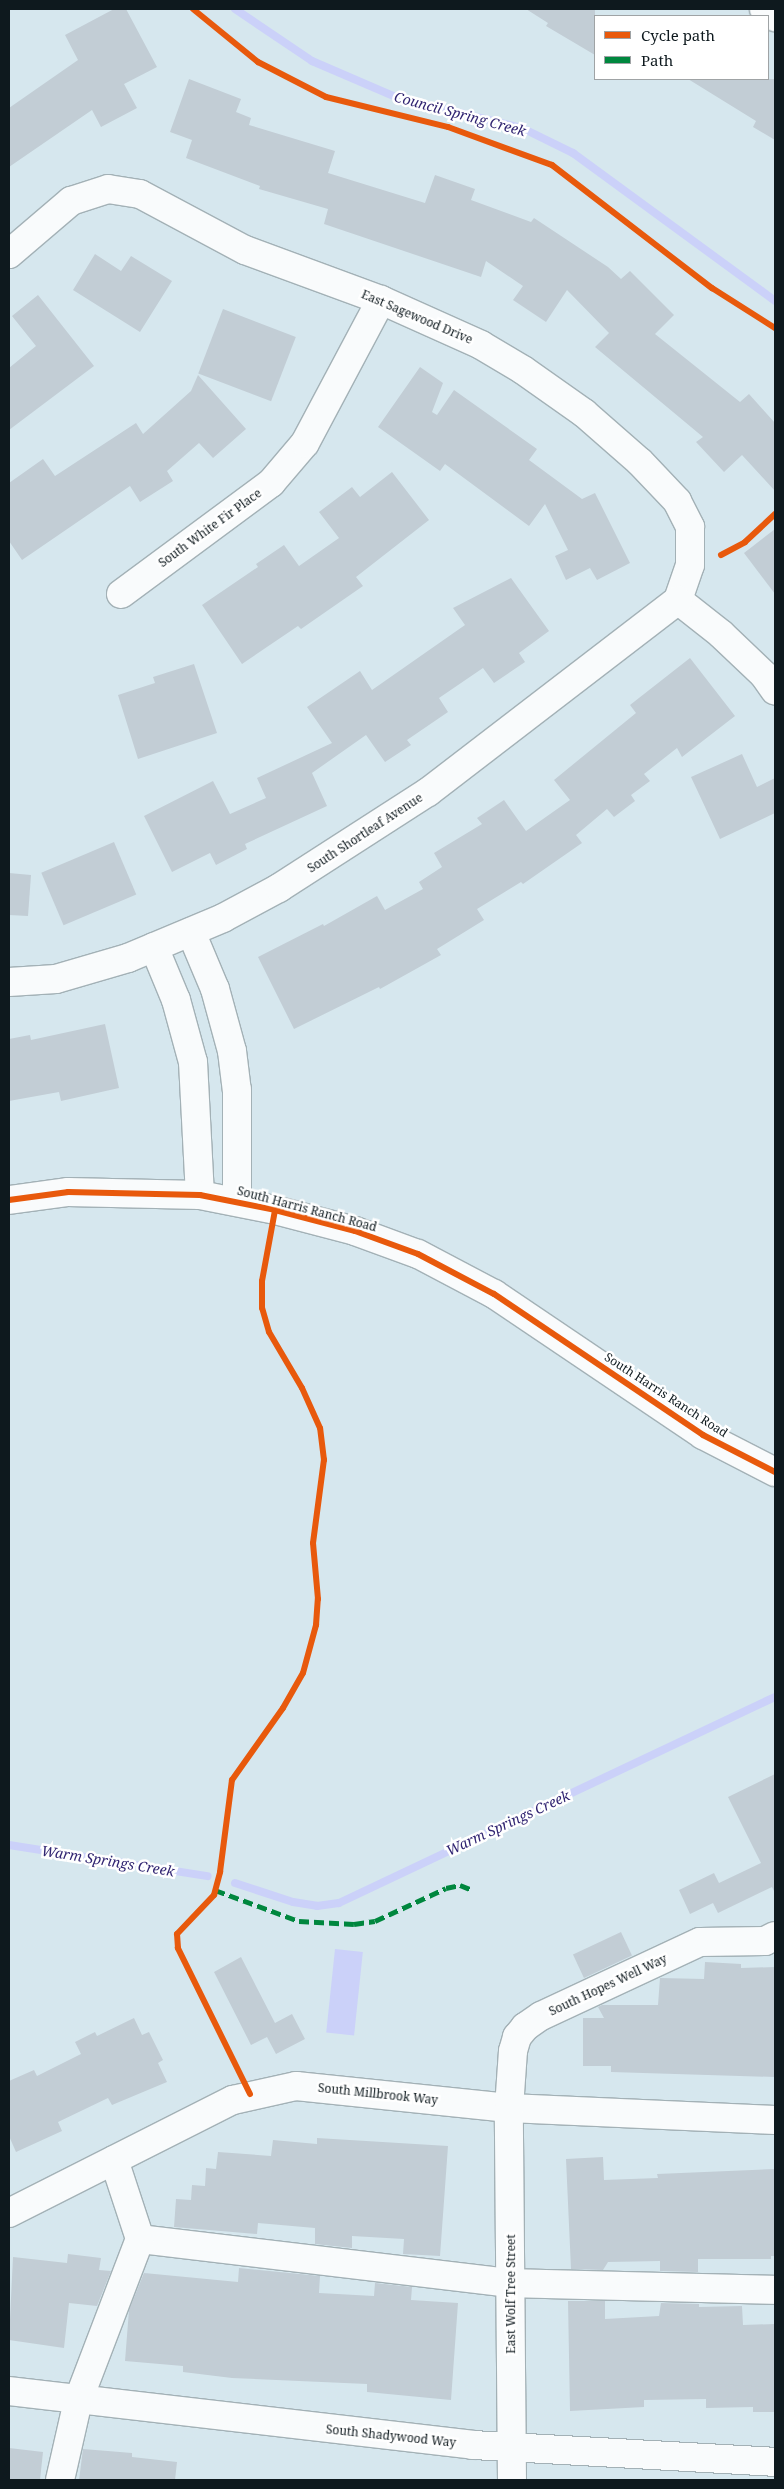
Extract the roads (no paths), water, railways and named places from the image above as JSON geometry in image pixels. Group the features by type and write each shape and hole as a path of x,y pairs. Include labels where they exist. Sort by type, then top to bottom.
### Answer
{"street":[{"path":"764,9 775,16"},
{"name":"East Sagewood Drive","path":"9,254 71,201 108,189 140,194 245,250 381,300 448,328 523,370 584,413 640,462 677,501 690,527 690,564 678,600"},
{"name":"South White Fir Place","path":"121,594 271,482 305,443 381,300"},
{"path":"678,600 721,634 764,675 775,691"},
{"name":"South Shortleaf Avenue","path":"9,982 56,979 154,947 191,932 279,888 428,792 678,600"},
{"path":"191,932 215,989 232,1051 237,1090 237,1201"},
{"path":"154,947 176,1000 193,1062 200,1196"},
{"name":"South Harris Ranch Road","path":"9,1200 68,1192 200,1196 237,1201 355,1231 418,1254 494,1294 703,1435 775,1472"},
{"name":"South Hopes Well Way","path":"509,2108 513,2051 524,2027 700,1942 772,1940"},
{"name":"South Millbrook Way","path":"9,2213 233,2100 296,2086 509,2108 775,2120"},
{"name":"East Wolf Tree Street","path":"509,2108 512,2480"},
{"path":"60,2480 78,2401 140,2239 114,2160"},
{"path":"140,2239 511,2284 775,2290"},
{"name":"South Shadywood Way","path":"9,2391 78,2401 512,2448 775,2462"}],"water":[{"path":"335,1949 363,1952 354,2035 326,2033"}],"waterway":[{"name":"Council Spring Creek","path":"235,9 312,61 398,98 522,128 573,153 775,301"},
{"name":"Warm Springs Creek","path":"235,1883 293,1902 317,1906 339,1903 775,1697"},
{"name":"Warm Springs Creek","path":"9,1845 208,1876"}]}
